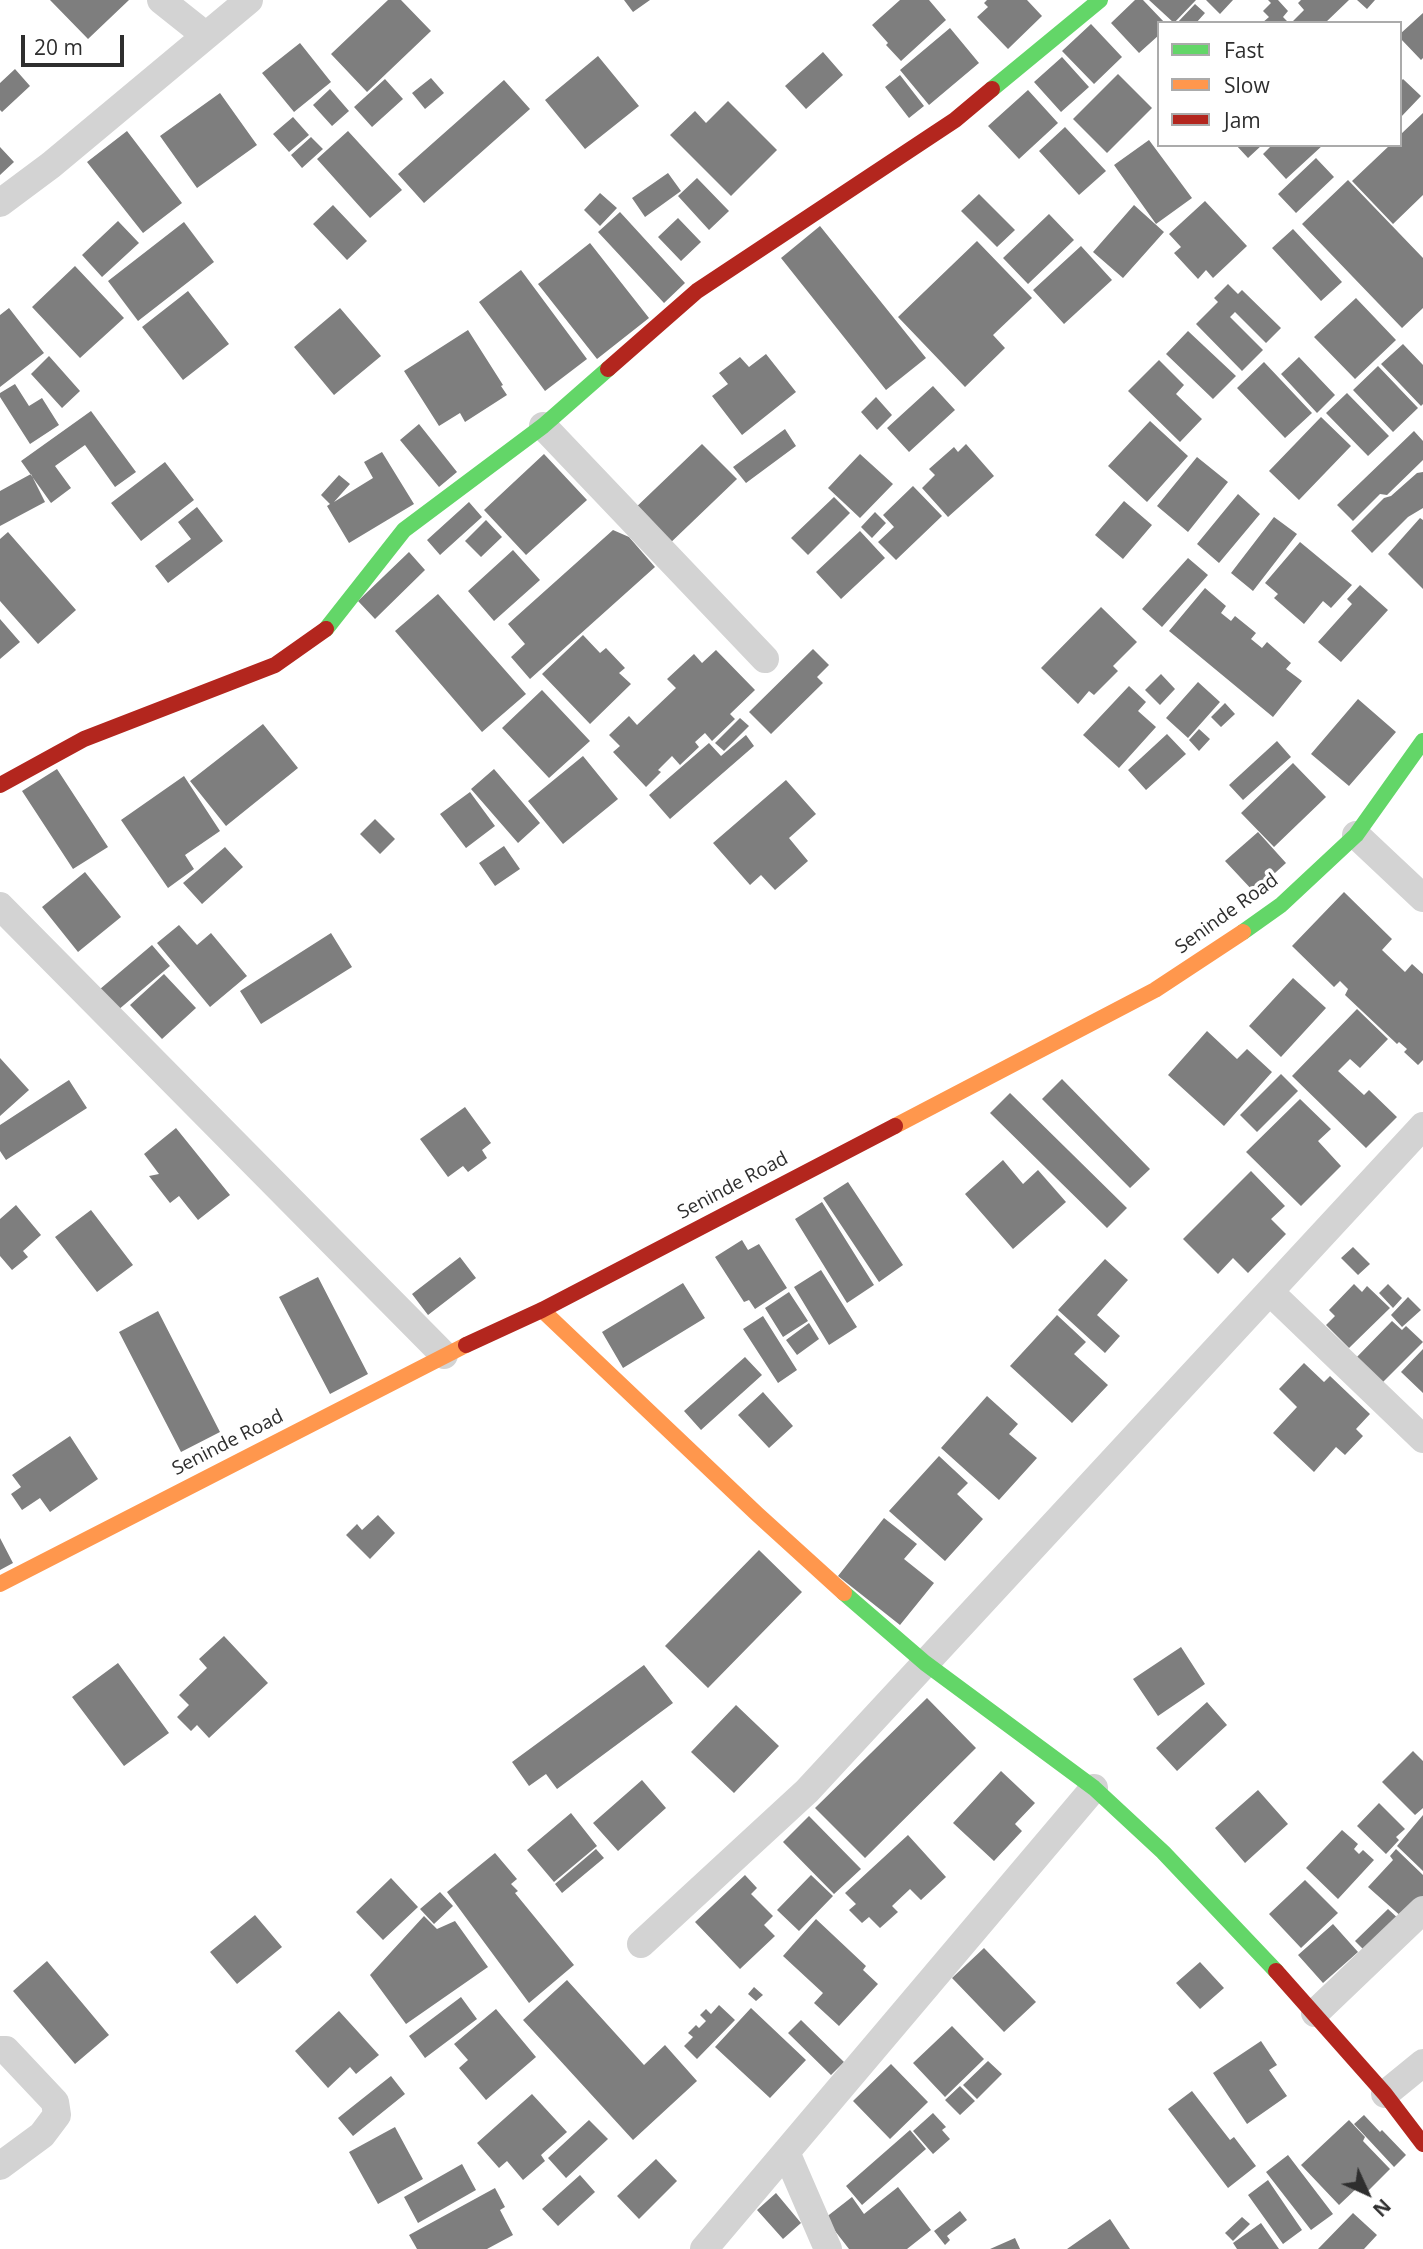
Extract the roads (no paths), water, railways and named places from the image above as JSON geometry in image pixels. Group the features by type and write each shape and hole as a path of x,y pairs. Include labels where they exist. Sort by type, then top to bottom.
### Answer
{"street":[{"path":"160,0 205,35"},
{"path":"0,203 60,158 249,0"},
{"path":"0,785 84,739 275,665 325,630 404,530 543,426 697,291 956,120 1100,0"},
{"path":"543,426 765,659"},
{"name":"Seninde Road","path":"0,1584 444,1355 542,1310 1155,990 1281,905 1356,835 1423,741"},
{"path":"1356,835 1423,898"},
{"path":"0,906 444,1355"},
{"path":"642,1944 807,1791 1423,1126"},
{"path":"1270,1292 1423,1439"},
{"path":"542,1310 757,1514 881,1627 925,1663 1094,1788 1163,1852 1315,2013 1385,2094 1423,2144"},
{"path":"704,2249 1094,1788"},
{"path":"1315,2013 1423,1910"},
{"path":"0,2050 6,2050 55,2102 57,2115 42,2135 0,2166"},
{"path":"1385,2094 1423,2063"},
{"path":"786,2152 828,2249"}]}
